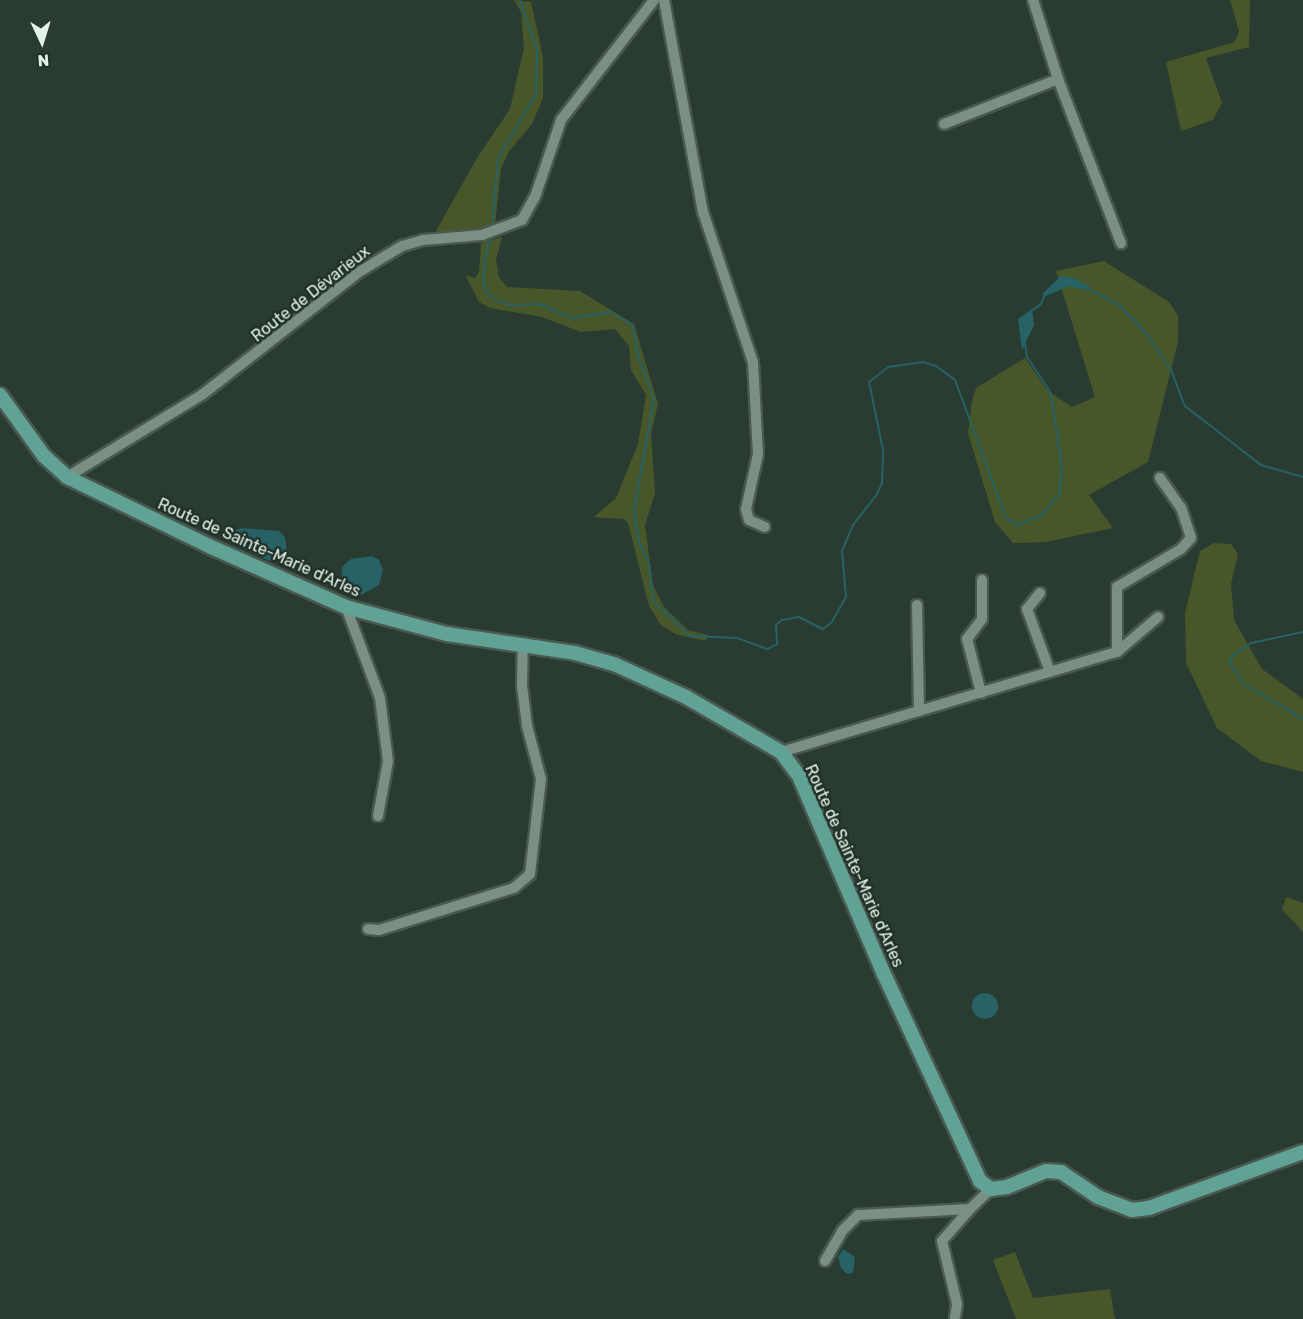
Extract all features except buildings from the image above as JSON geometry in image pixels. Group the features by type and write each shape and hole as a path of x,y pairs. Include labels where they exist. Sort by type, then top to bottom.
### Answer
{"main road":[{"name":"Route de Sainte-Marie d'Arles","path":"0,395 44,456 67,477 92,493 346,607 447,634 523,648 575,653 614,664 686,697 781,752 799,776 883,972 980,1181 991,1189"},
{"path":"991,1189 1007,1187 1046,1170 1061,1172 1098,1197 1132,1210 1149,1208 1303,1152"}],"street":[{"name":"Route de Dévarieux","path":"67,477 203,394 359,272 402,246 423,240 482,235 516,225 529,212 554,135 576,96 654,0"},
{"path":"664,0 704,212 753,362 758,454 746,509 749,520 765,527"},
{"path":"1033,0 1058,79 1121,243"},
{"path":"944,124 1058,79"},
{"path":"1117,652 1117,587 1182,549 1191,538 1180,508 1160,477"},
{"path":"981,693 967,639 982,619 982,580"},
{"path":"1040,593 1027,609 1050,672"},
{"path":"917,605 919,711"},
{"path":"346,607 380,698 388,761 378,816"},
{"path":"781,752 1117,652 1158,617"},
{"path":"368,929 379,930 514,888 530,874 541,779 524,707 523,648"},
{"path":"955,1317 957,1304 942,1255 942,1241 991,1189"},
{"path":"825,1262 842,1231 858,1215 970,1209"}],"green space":[{"path":"514,0 531,2 543,57 543,98 532,124 510,150 501,168 495,226 461,232 436,231 477,158 510,109 524,48 521,12"},
{"path":"1230,0 1250,0 1249,47 1206,58 1222,103 1213,120 1181,131 1166,62 1235,42 1239,31"},
{"path":"502,237 496,260 499,277 507,287 580,291 634,324 658,404 651,434 655,493 645,525 653,585 664,607 688,630 708,635 705,641 675,634 660,624 649,606 628,523 624,519 594,517 616,498 638,444 646,395 631,370 629,346 615,329 581,332 542,317 490,308 479,302 465,275 475,278 479,272 481,243"},
{"path":"1104,261 1169,302 1178,316 1178,342 1148,462 1089,495 1113,528 1046,542 1013,543 995,522 968,433 976,388 1025,358 1048,391 1072,407 1095,397 1056,271"},
{"path":"1214,543 1231,544 1238,554 1231,584 1234,620 1262,669 1303,699 1303,772 1261,761 1217,728 1186,663 1185,613 1200,551"},
{"path":"1286,897 1303,903 1303,932 1282,909"},
{"path":"1015,1252 1033,1298 1110,1289 1115,1319 1016,1319 993,1260"}],"water":[{"path":"1061,276 1074,278 1090,287 1084,290 1069,286 1046,296 1042,294"},
{"path":"1032,309 1034,325 1022,350 1018,319"},
{"path":"242,528 279,531 285,537 287,553 272,562 229,542 232,531"},
{"path":"372,556 379,560 383,570 379,585 361,595 349,595 341,585 342,567 351,559"},
{"path":"985,993 994,997 998,1006 994,1015 985,1019 976,1015 972,1006 976,997"},
{"path":"843,1249 855,1257 853,1273 847,1274 841,1268 838,1257"}],"waterway":[{"path":"492,229 498,159 536,94 537,50 520,0"},
{"path":"493,235 487,247 483,281 488,294 496,300 510,305 540,304 572,318 611,312 632,325 639,359 654,399 634,510 639,542 649,564 654,602 690,636 737,638 768,649 777,644 776,625 782,620 799,617 823,629 832,622 846,597 842,551 853,525 877,494 882,483 883,450 869,382 888,367 923,362 936,366 955,380 1006,518 1017,525 1040,516 1059,495 1062,467 1051,393 1027,357 1025,343"},
{"path":"1087,288 1119,305 1146,333 1171,370 1185,406 1261,465 1303,477"},
{"path":"1031,311 1041,304 1045,294"},
{"path":"1303,632 1251,643 1233,655 1230,662 1244,684 1303,719"}]}
